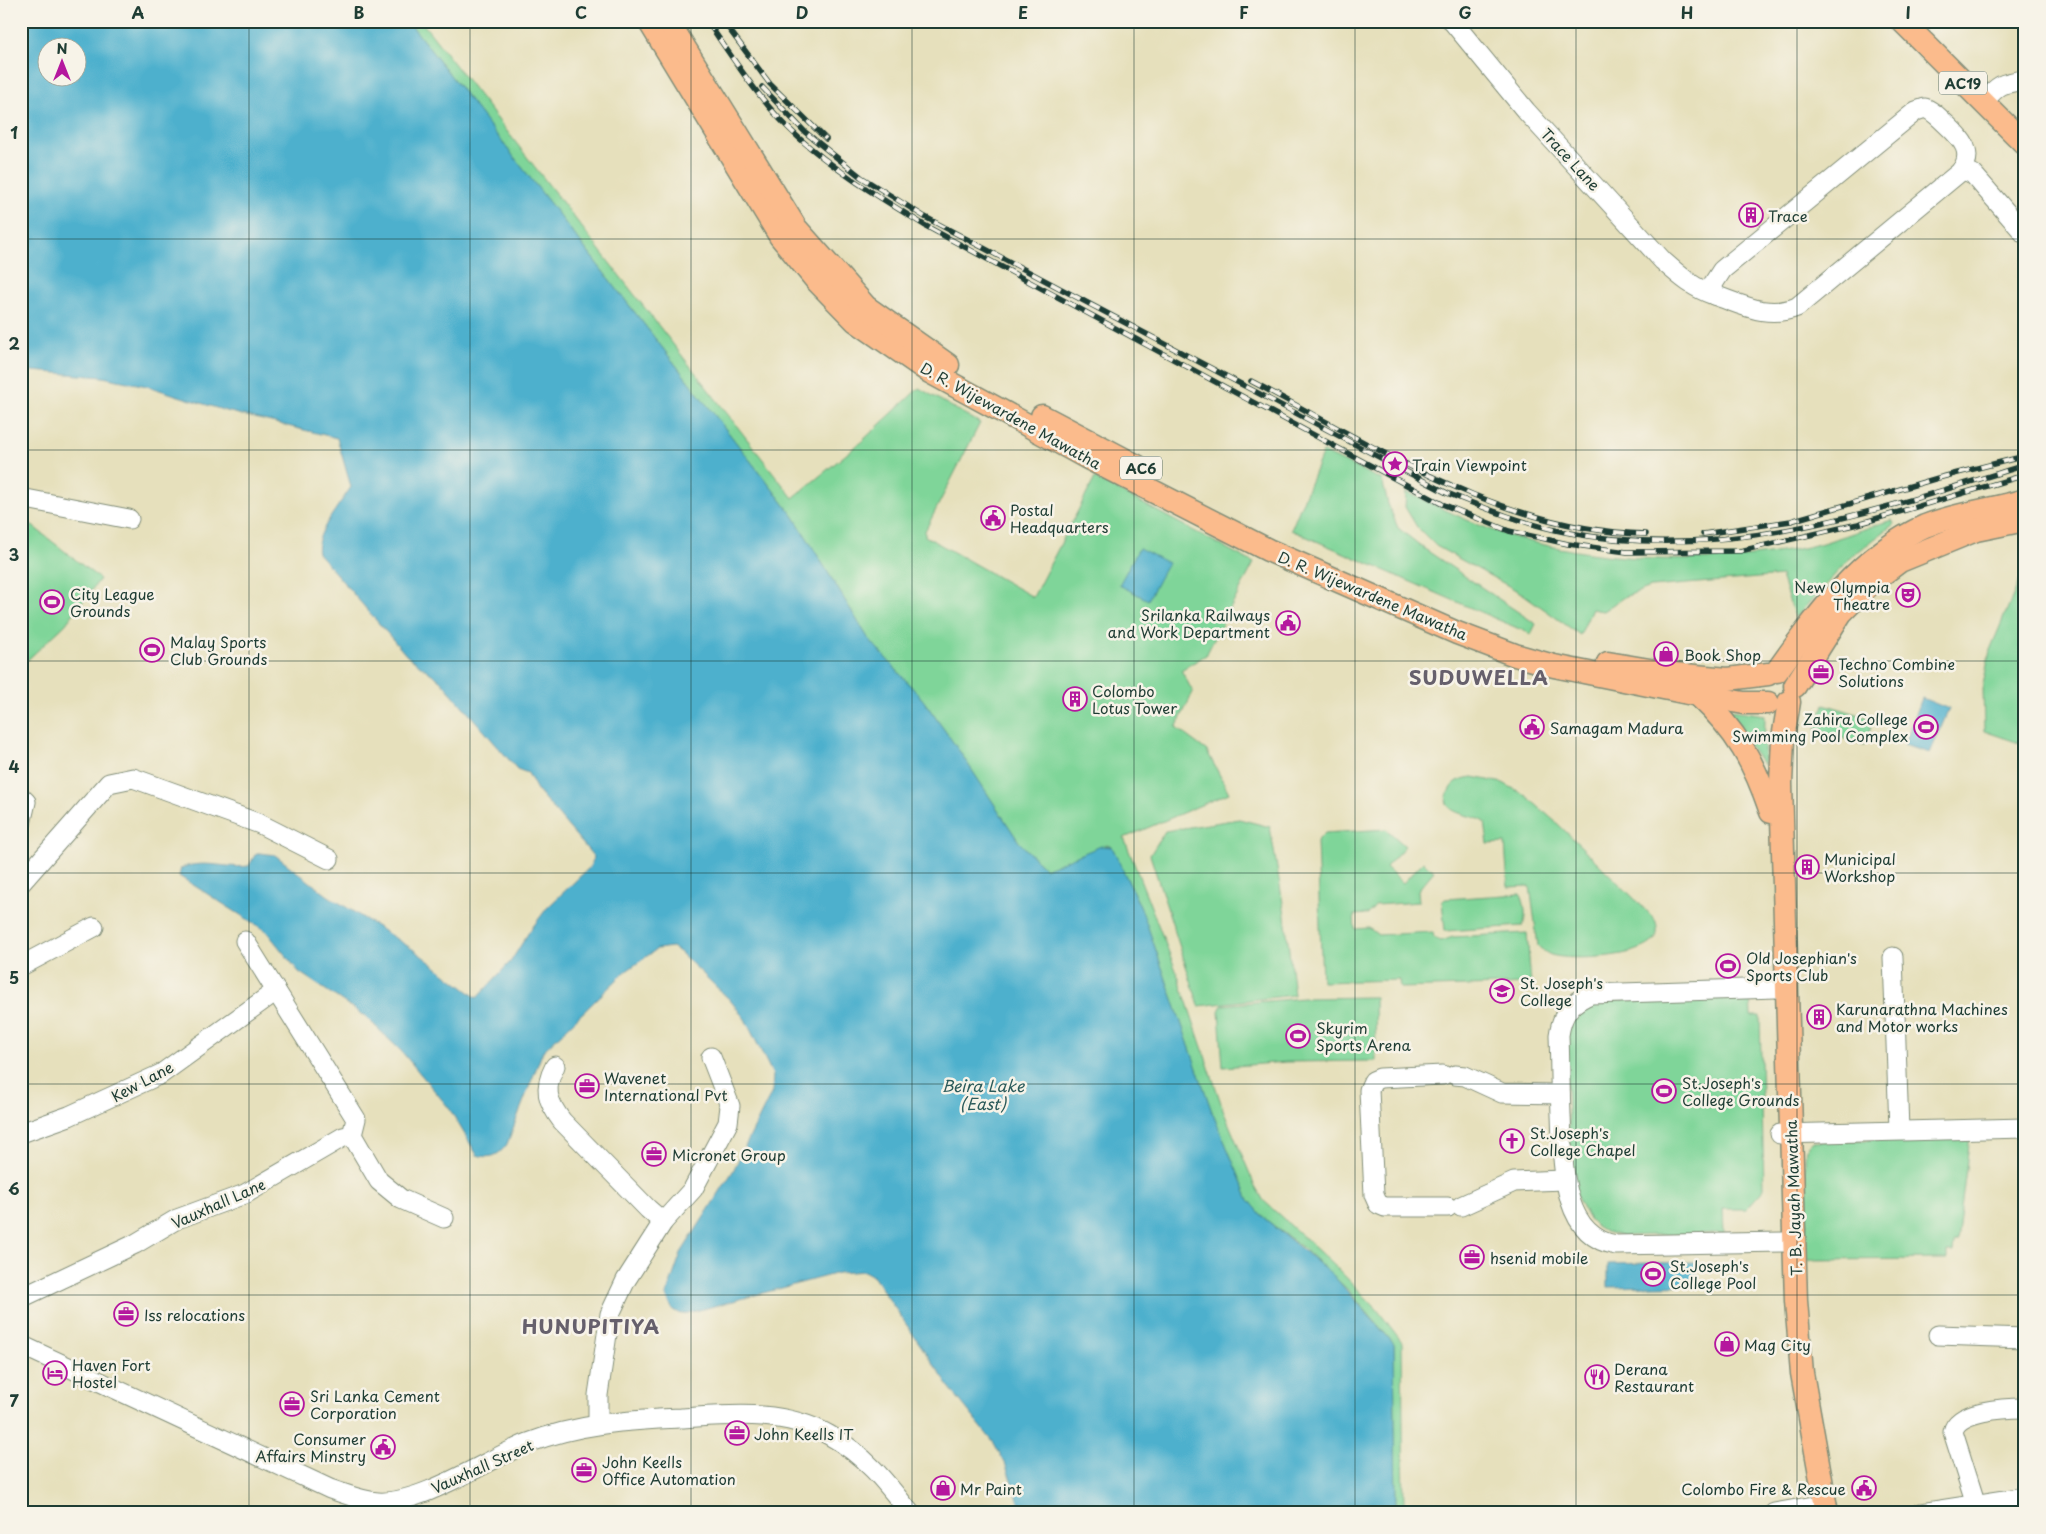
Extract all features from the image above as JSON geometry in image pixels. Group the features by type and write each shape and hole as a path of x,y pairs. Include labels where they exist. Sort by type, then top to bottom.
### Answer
{"main road":[{"name":"D. R. Wijewardene Mawatha","path":"649,21 780,236 816,280 856,321 928,371 1086,457 1271,543 1460,626 1515,655 1554,666 1744,703 1781,699"},
{"name":"D. R. Wijewardene Mawatha","path":"668,21 796,228 866,307 922,349 952,368 1271,543"},
{"name":"AC19","path":"1902,21 2025,144"},
{"path":"1772,673 1789,675 1781,699 1760,692 1760,685 1772,673 1814,618 1846,582 1892,545 1925,527 1968,512 2025,500"},
{"name":"T. B. Jayah Mawatha","path":"1820,1509 1802,1373 1776,988 1771,812 1781,699 1841,613 1872,582 1900,561 1976,530 2025,520"},
{"path":"1925,527 1934,547"},
{"name":"D. R. Wijewardene Mawatha","path":"1460,626 1621,666 1673,674 1728,679 1772,673"},
{"path":"1698,695 1732,730 1748,753 1759,776 1771,812"},
{"name":"T. B. Jayah Mawatha","path":"1781,699 1783,738 1781,783 1786,1134 1783,1242 1784,1301 1789,1383 1820,1509"}],"street":[{"name":"Trace Lane","path":"1452,21 1526,111 1664,261 1683,279 1706,292 1768,312 1783,312 1797,307 1968,171"},
{"path":"1984,103 1996,87 2005,82 2025,80"},
{"path":"1706,292 1722,270 1920,109 1925,108 1933,112 1963,140 1967,155 1968,171 2025,234"},
{"path":"21,498 129,519"},
{"path":"21,884 109,783 133,778 260,824 329,859"},
{"path":"21,797 26,802 21,824"},
{"path":"21,966 94,927"},
{"path":"245,941 356,1119 352,1135 379,1181 401,1200 444,1218"},
{"path":"1893,958 1900,1130"},
{"path":"1776,988 1607,993 1591,994 1576,1000 1560,1023 1560,1094 1564,1180 1582,1225 1590,1235 1602,1243 1616,1245 1783,1242"},
{"name":"Kew Lane","path":"21,1133 69,1116 161,1074 276,991"},
{"path":"598,1424 598,1395 610,1314 626,1280 663,1222 693,1189 728,1123 730,1106 711,1057"},
{"path":"555,1066 546,1084 552,1108 562,1121 648,1210 663,1222"},
{"path":"1560,1094 1502,1093 1465,1076 1449,1075 1380,1078 1372,1081 1369,1090 1374,1195 1378,1204 1385,1207 1454,1207 1514,1182 1564,1180"},
{"path":"1786,1134 2025,1128"},
{"name":"Vauxhall Lane","path":"21,1298 135,1244 177,1219 245,1194 343,1137 352,1135"},
{"path":"1938,1335 2025,1338"},
{"name":"Vauxhall Street","path":"21,1345 330,1489 374,1501 395,1501 411,1498 527,1444 598,1424 742,1414 788,1419 826,1433 857,1453 876,1470 910,1513"},
{"path":"1976,1505 1953,1432 1954,1427 1958,1422 1992,1410 2025,1408"},
{"path":"1921,1513 2025,1497"},
{"path":"1774,1513 1820,1509"}],"green space":[{"path":"408,21 421,21 793,498 861,442 919,388 980,423 925,531 925,536 1033,597 1095,478 1254,563 1206,655 1181,670 1193,692 1176,728 1207,751 1229,793 1124,838 1177,973 1225,1115 1255,1186 1264,1201 1335,1266 1376,1308 1402,1342 1404,1513 1396,1513 1394,1344 1348,1290 1303,1248 1264,1218 1249,1200 1212,1112 1143,913 1112,847 1107,845 1045,869 1019,842 960,752 923,700 868,638 794,517"},
{"path":"1323,452 1382,480 1388,504 1398,528 1426,550 1536,624 1531,634 1291,530"},
{"path":"1406,492 1479,525 1504,534 1574,551 1650,559 1689,560 1763,555 1822,543 1892,520 1894,524 1851,557 1795,618 1781,576 1651,587 1624,597 1603,611 1592,609 1580,635 1523,594 1436,546 1417,527 1405,507"},
{"name":"City League Grounds","path":"21,517 100,579 65,625 21,666"},
{"path":"2025,577 2025,745 1984,731 1983,685 1990,650 2020,579"},
{"path":"1824,704 1873,719 1865,745 1816,730"},
{"path":"1718,708 1765,715 1764,765"},
{"path":"1473,777 1503,783 1525,795 1559,825 1653,917 1657,928 1655,939 1648,945 1636,950 1622,954 1590,958 1561,957 1551,955 1541,949 1538,946 1530,886 1508,887 1505,843 1488,844 1485,822 1457,812 1447,804 1446,798 1454,783"},
{"path":"1239,819 1270,827 1285,915 1294,995 1199,1006 1150,855 1165,831"},
{"path":"1386,829 1405,846 1386,867 1403,883 1423,862 1434,871 1418,890 1419,902 1376,905 1368,914 1354,915 1355,929 1369,928 1378,935 1433,932 1434,938 1441,941 1453,937 1527,933 1531,984 1400,988 1399,980 1322,982 1317,841 1325,833"},
{"path":"1520,894 1525,910 1523,926 1445,931 1442,902 1445,899"},
{"name":"St.Joseph's College Grounds","path":"1750,993 1751,1016 1760,1016 1764,1189 1746,1209 1723,1209 1724,1233 1622,1236 1606,1232 1596,1226 1588,1218 1572,1188 1564,1030 1569,1018 1588,1002"},
{"name":"Skyrim Sports Arena","path":"1375,997 1376,1061 1286,1062 1223,1067 1219,1011 1222,1005 1303,998"},
{"path":"1970,1136 1957,1241 1954,1241 1953,1252 1947,1252 1947,1259 1801,1260 1800,1227 1806,1226 1805,1156 1808,1145 1812,1142"}],"water":[{"name":"Beira Lake (East)","path":"21,21 408,21 794,517 868,638 923,700 960,752 1019,842 1045,869 1101,846 1112,847 1143,913 1212,1112 1249,1200 1264,1218 1332,1274 1394,1344 1396,1513 1023,1513 1005,1463 994,1443 950,1388 873,1276 864,1271 838,1273 688,1313 681,1314 673,1310 666,1296 681,1253 733,1171 772,1092 773,1075 745,1019 730,1000 680,952 672,947 657,949 625,972 543,1051 507,1144 494,1156 477,1155 449,1108 402,1052 366,1017 299,972 266,931 179,876 181,868 198,864 249,866 255,855 260,853 275,855 327,895 414,950 477,998 511,961 547,908 590,867 594,857 537,790 528,773 517,769 440,680 407,656 318,553 320,538 324,529 351,487 337,438 226,411 147,386 103,377 21,370"},
{"path":"1139,548 1168,563 1148,600 1119,585"},
{"name":"Zahira College Swimming Pool Complex","path":"1922,698 1949,709 1930,753 1904,745"},
{"name":"St.Joseph's College Pool","path":"1697,1262 1697,1285 1608,1287 1608,1264"}],"railway":[{"path":"707,21 750,82 786,125 829,162 876,195 924,225 1442,504 1509,531 1568,544 1627,552 1740,551 1858,524 2025,475"},
{"path":"723,21 770,84 826,139"},
{"path":"762,87 805,132 861,177 925,217 1447,493 1523,521 1570,533 1629,540 1687,541 1744,536 1801,527 1857,514 2025,465"},
{"path":"1251,381 1393,457 1441,481 1490,501 1541,518 1593,529 1646,534"},
{"path":"1703,534 1791,521 1938,478 2025,456"}],"place":[{"name":"Trace","path":"1751,215"},
{"name":"Train Viewpoint","path":"1395,464"},
{"name":"Postal Headquarters","path":"993,518"},
{"name":"New Olympia Theatre","path":"1908,595"},
{"name":"City League Grounds","path":"52,602"},
{"name":"Srilanka Railways and Work Department","path":"1288,623"},
{"name":"Malay Sports Club Grounds","path":"152,650"},
{"name":"Book Shop","path":"1666,654"},
{"name":"Techno Combine Solutions","path":"1821,672"},
{"name":"Colombo Lotus Tower","path":"1075,699"},
{"name":"Samagam Madura","path":"1532,727"},
{"name":"Zahira College Swimming Pool Complex","path":"1926,727"},
{"name":"Municipal Workshop","path":"1807,867"},
{"name":"Old Josephian's Sports Club","path":"1728,966"},
{"name":"St. Joseph's College","path":"1502,991"},
{"name":"Karunarathna Machines and Motor works","path":"1819,1017"},
{"name":"Skyrim Sports Arena","path":"1298,1036"},
{"name":"Wavenet International Pvt","path":"587,1086"},
{"name":"St.Joseph's College Grounds","path":"1664,1091"},
{"name":"St.Joseph's College Chapel","path":"1512,1141"},
{"name":"Micronet Group","path":"654,1154"},
{"name":"hsenid mobile","path":"1472,1257"},
{"name":"St.Joseph's College Pool","path":"1653,1274"},
{"name":"Iss relocations","path":"126,1314"},
{"name":"Mag City","path":"1727,1344"},
{"name":"Haven Fort Hostel","path":"55,1373"},
{"name":"Derana Restaurant","path":"1597,1377"},
{"name":"Sri Lanka Cement Corporation","path":"292,1404"},
{"name":"John Keells IT","path":"737,1433"},
{"name":"Consumer Affairs Minstry","path":"383,1447"},
{"name":"John Keells Office Automation","path":"584,1470"},
{"name":"Mr Paint","path":"943,1488"},
{"name":"Colombo Fire & Rescue","path":"1864,1488"}],"district":[{"name":"SUDUWELLA","path":"1479,677"},
{"name":"HUNUPITIYA","path":"591,1326"}]}
